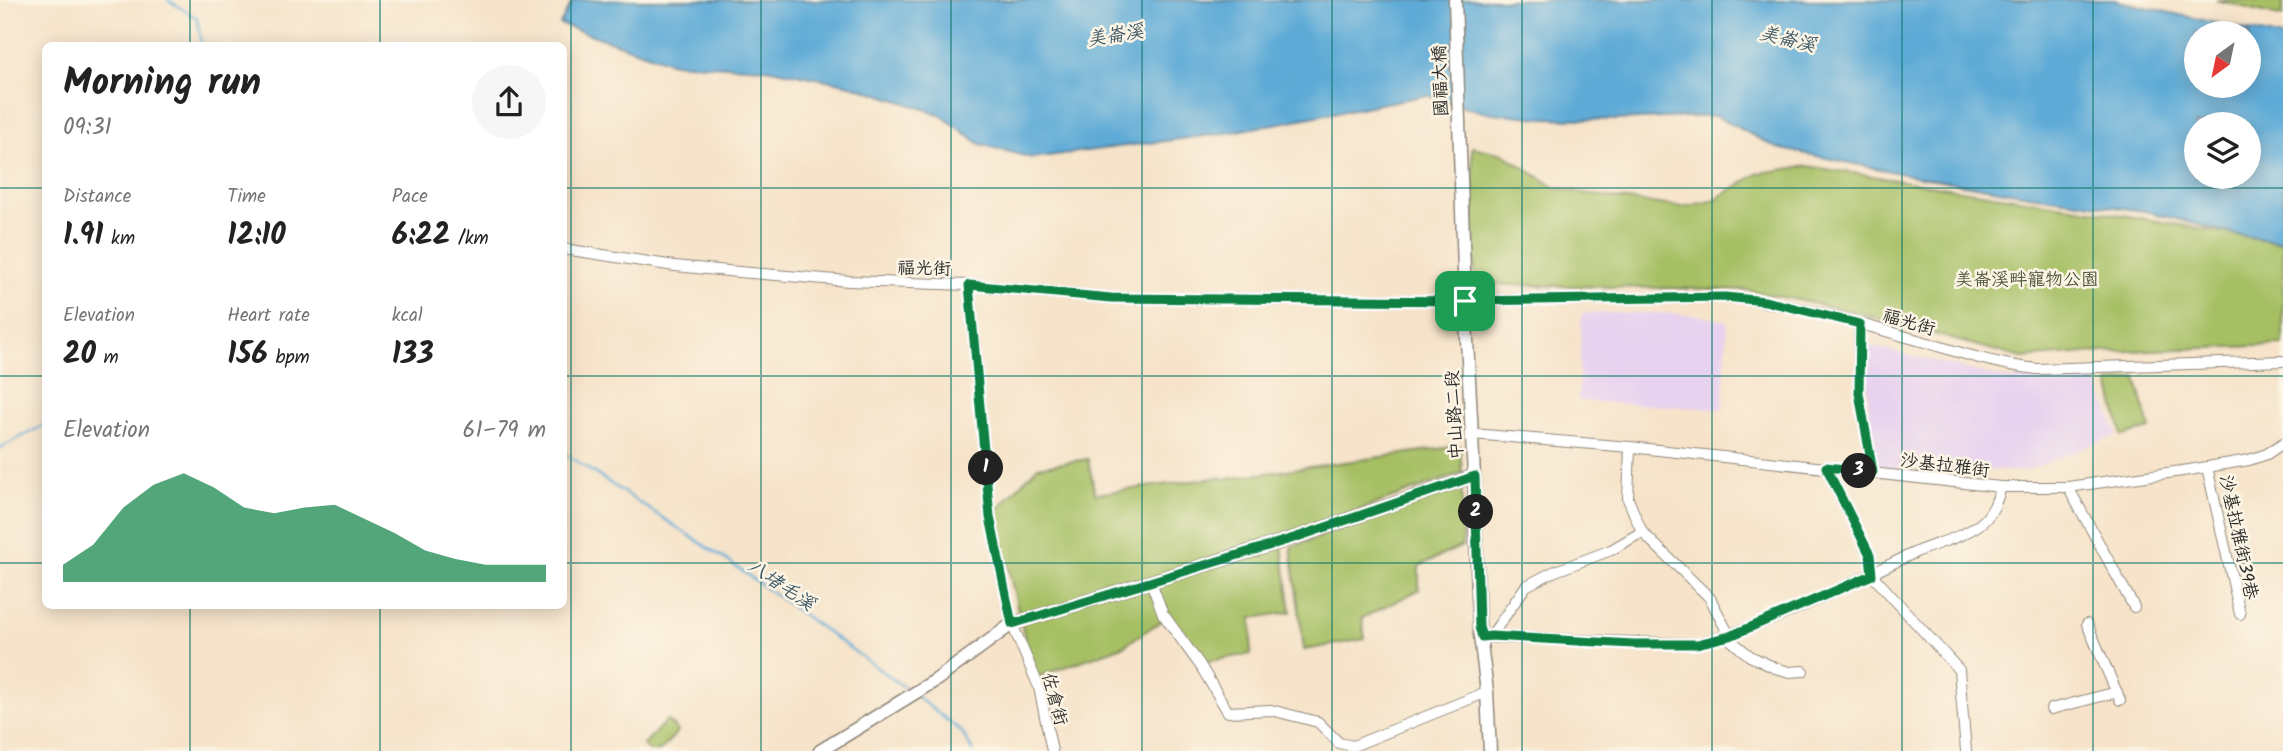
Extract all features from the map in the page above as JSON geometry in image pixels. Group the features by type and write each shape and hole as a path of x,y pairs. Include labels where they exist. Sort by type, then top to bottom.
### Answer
{"street":[{"name":"國福大橋","path":"1455,0 1460,161"},
{"name":"中山路二段","path":"1460,161 1475,476 1479,627 1486,637 1490,751"},
{"name":"福光街","path":"567,249 675,266 739,272 861,282 969,285 1111,298 1465,301 1725,297 1765,301 1860,324 2007,366 2037,369 2283,361"},
{"name":"佐倉街","path":"969,285 990,517 1012,624 1039,687 1052,751"},
{"path":"1860,324 1859,393 1873,472"},
{"name":"沙基拉雅街","path":"1472,434 1630,447 2001,487 2068,487 2207,467 2249,460 2267,454 2283,443"},
{"path":"1630,447 1628,499 1642,532 1710,598 1730,636 1740,648 1761,663 1790,672 1803,671"},
{"path":"1826,467 1870,555 1872,575 1959,670 1966,751"},
{"name":"沙基拉雅街39巷","path":"2207,467 2240,614"},
{"path":"820,751 936,680 1012,624 1297,537 1475,476"},
{"path":"1486,637 1633,644 1697,644 1730,636 1872,575 1979,525 1994,507 2001,487"},
{"path":"2068,487 2134,607"},
{"path":"1486,637 1526,586 1553,572 1611,550 1642,532"},
{"path":"1151,582 1163,614 1200,665 1228,712 1271,710 1318,722 1339,743 1353,746 1487,692"},
{"path":"2051,709 2119,696 2087,624"}],"shaded area":[{"path":"1582,313 1696,315 1727,321 1723,409 1578,401"},
{"path":"1863,344 2008,379 2095,378 2118,435 2025,471 1875,468"}],"green space":[{"path":"2216,0 2283,0 2283,17"},
{"name":"美崙溪畔寵物公園","path":"1472,147 1503,154 1556,188 1682,207 1712,201 1759,173 1807,166 2283,243 2283,345 2022,358 1850,311 1748,290 1475,284"},
{"path":"2136,377 2150,429 2122,436 2109,383"},
{"path":"1460,446 1462,473 1281,538 1291,612 1252,618 1251,654 1198,663 1166,618 1123,646 1034,678 995,512 1037,467 1088,459 1095,494"},
{"path":"1462,487 1462,546 1419,566 1419,590 1362,618 1365,639 1304,650 1291,547"},
{"path":"667,720 678,731 660,751 649,751 643,745"}],"water":[{"name":"美崙溪","path":"573,0 2114,0 2207,21 2184,21 2184,98 2261,98 2261,33 2283,38 2283,242 2234,234 2150,212 1914,176 1777,148 1716,116 1613,120 1542,118 1483,112 1427,95 1227,133 1032,158 980,144 939,114 851,85 766,68 673,63 560,24"}],"waterway":[{"name":"八堵毛溪","path":"168,0 197,18 201,42"},
{"path":"0,448 42,426"},
{"name":"八堵毛溪","path":"567,455 728,561 911,692"},
{"name":"八堵毛溪","path":"916,696 961,731 973,751"}],"route":[{"path":"969,285 1111,298 1465,301 1725,297 1765,301 1860,324 1859,393 1873,472 1826,467 1870,555 1872,575 1730,636 1697,644 1482,637 1479,627 1475,476 1297,537 1012,624 990,517 969,285"}]}
